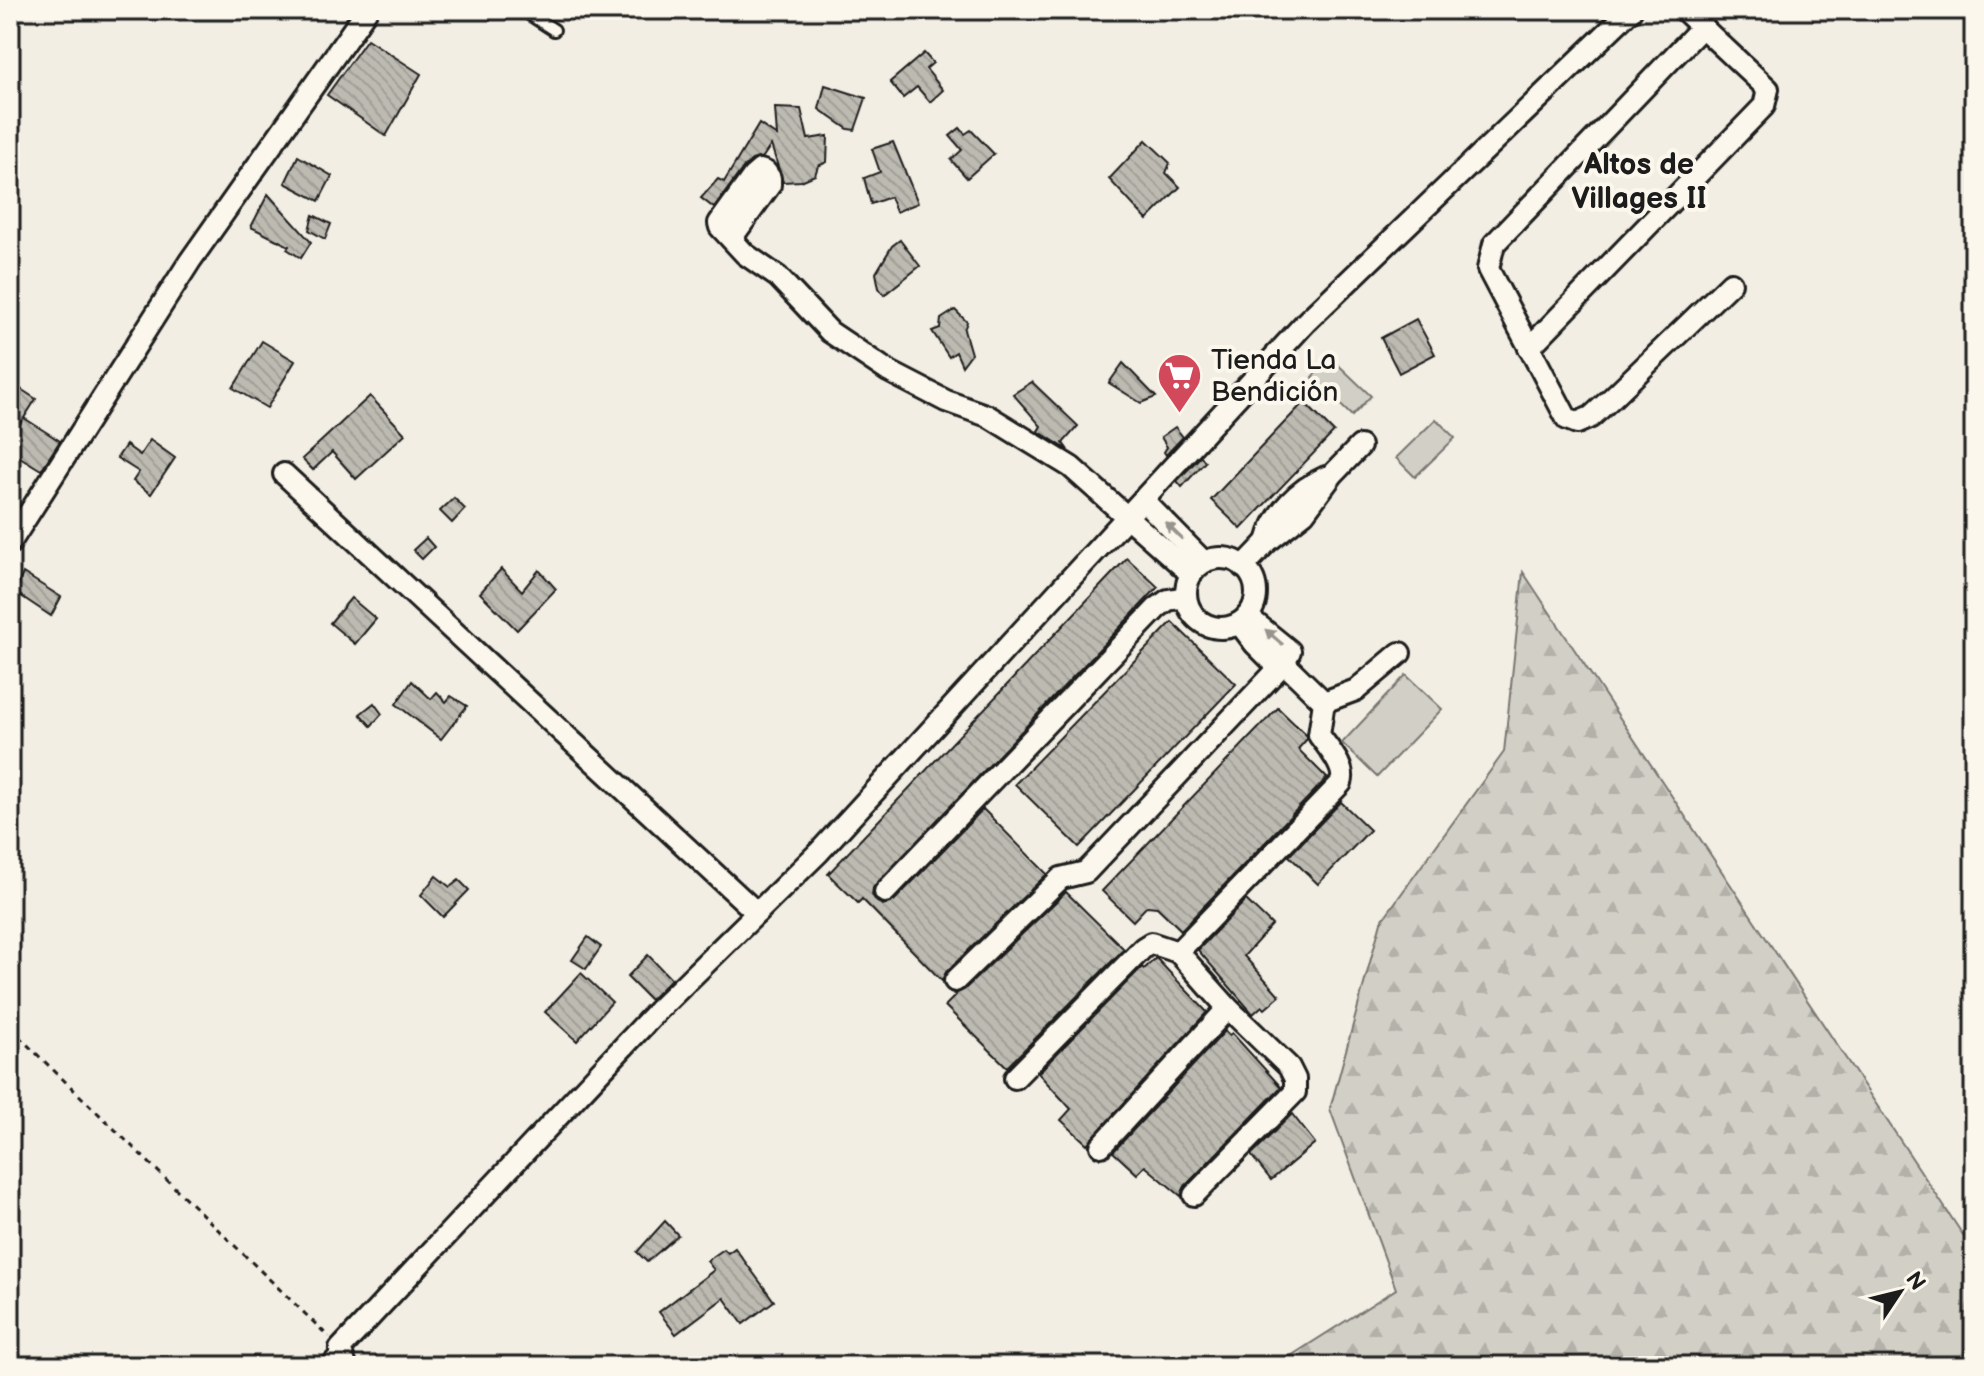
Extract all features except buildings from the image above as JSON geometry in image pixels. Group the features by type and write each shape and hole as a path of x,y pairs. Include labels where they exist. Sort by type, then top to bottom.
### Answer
{"street":[{"path":"10,543 190,261 367,10"},
{"path":"343,1357 651,1017 819,852 1306,322 1631,10"},
{"path":"1529,348 1764,106 1768,89 1684,10"},
{"path":"1703,26 1494,244 1488,269 1567,419 1577,423 1591,417 1731,283"},
{"path":"731,239 745,254 778,277 830,332 888,371 946,401 988,416 1071,467 1128,516 1198,568"},
{"path":"1243,567 1267,542 1271,525 1284,508 1313,483 1333,474 1360,446"},
{"path":"284,474 757,913"},
{"path":"1143,500 1198,568"},
{"path":"1221,558 1243,567 1254,584 1256,595 1253,606 1243,620 1228,628 1205,625 1196,618 1186,597 1198,568 1221,558"},
{"path":"885,892 1157,608 1168,600 1186,597"},
{"path":"1243,620 1255,644 1276,665 1284,663"},
{"path":"1324,702 1356,690 1400,653"},
{"path":"1284,663 1324,702"},
{"path":"955,981 1061,878 1086,872 1284,663"},
{"path":"1178,952 1341,783 1342,770 1319,735 1324,702"},
{"path":"1015,1078 1143,948 1151,943 1178,952 1228,1008 1289,1067 1295,1079 1295,1092 1194,1195"},
{"path":"1101,1146 1228,1008"}],"lane":[{"path":"523,10 554,30"},
{"path":"324,1366 343,1357"}],"path":[{"path":"10,1028 343,1357"}],"green space":[{"path":"1330,357 1371,396 1352,416 1312,377"},
{"path":"1436,419 1455,438 1415,477 1396,458"},
{"path":"1523,572 1967,1241 1974,1237 1974,1366 1275,1366 1396,1289 1330,1109 1381,922 1504,752"},
{"path":"1406,675 1442,709 1377,777 1342,743"}],"place":[{"name":"Tienda La Bendición","path":"1180,415"}],"district":[{"name":"Altos de Villages II","path":"1639,182"}]}
